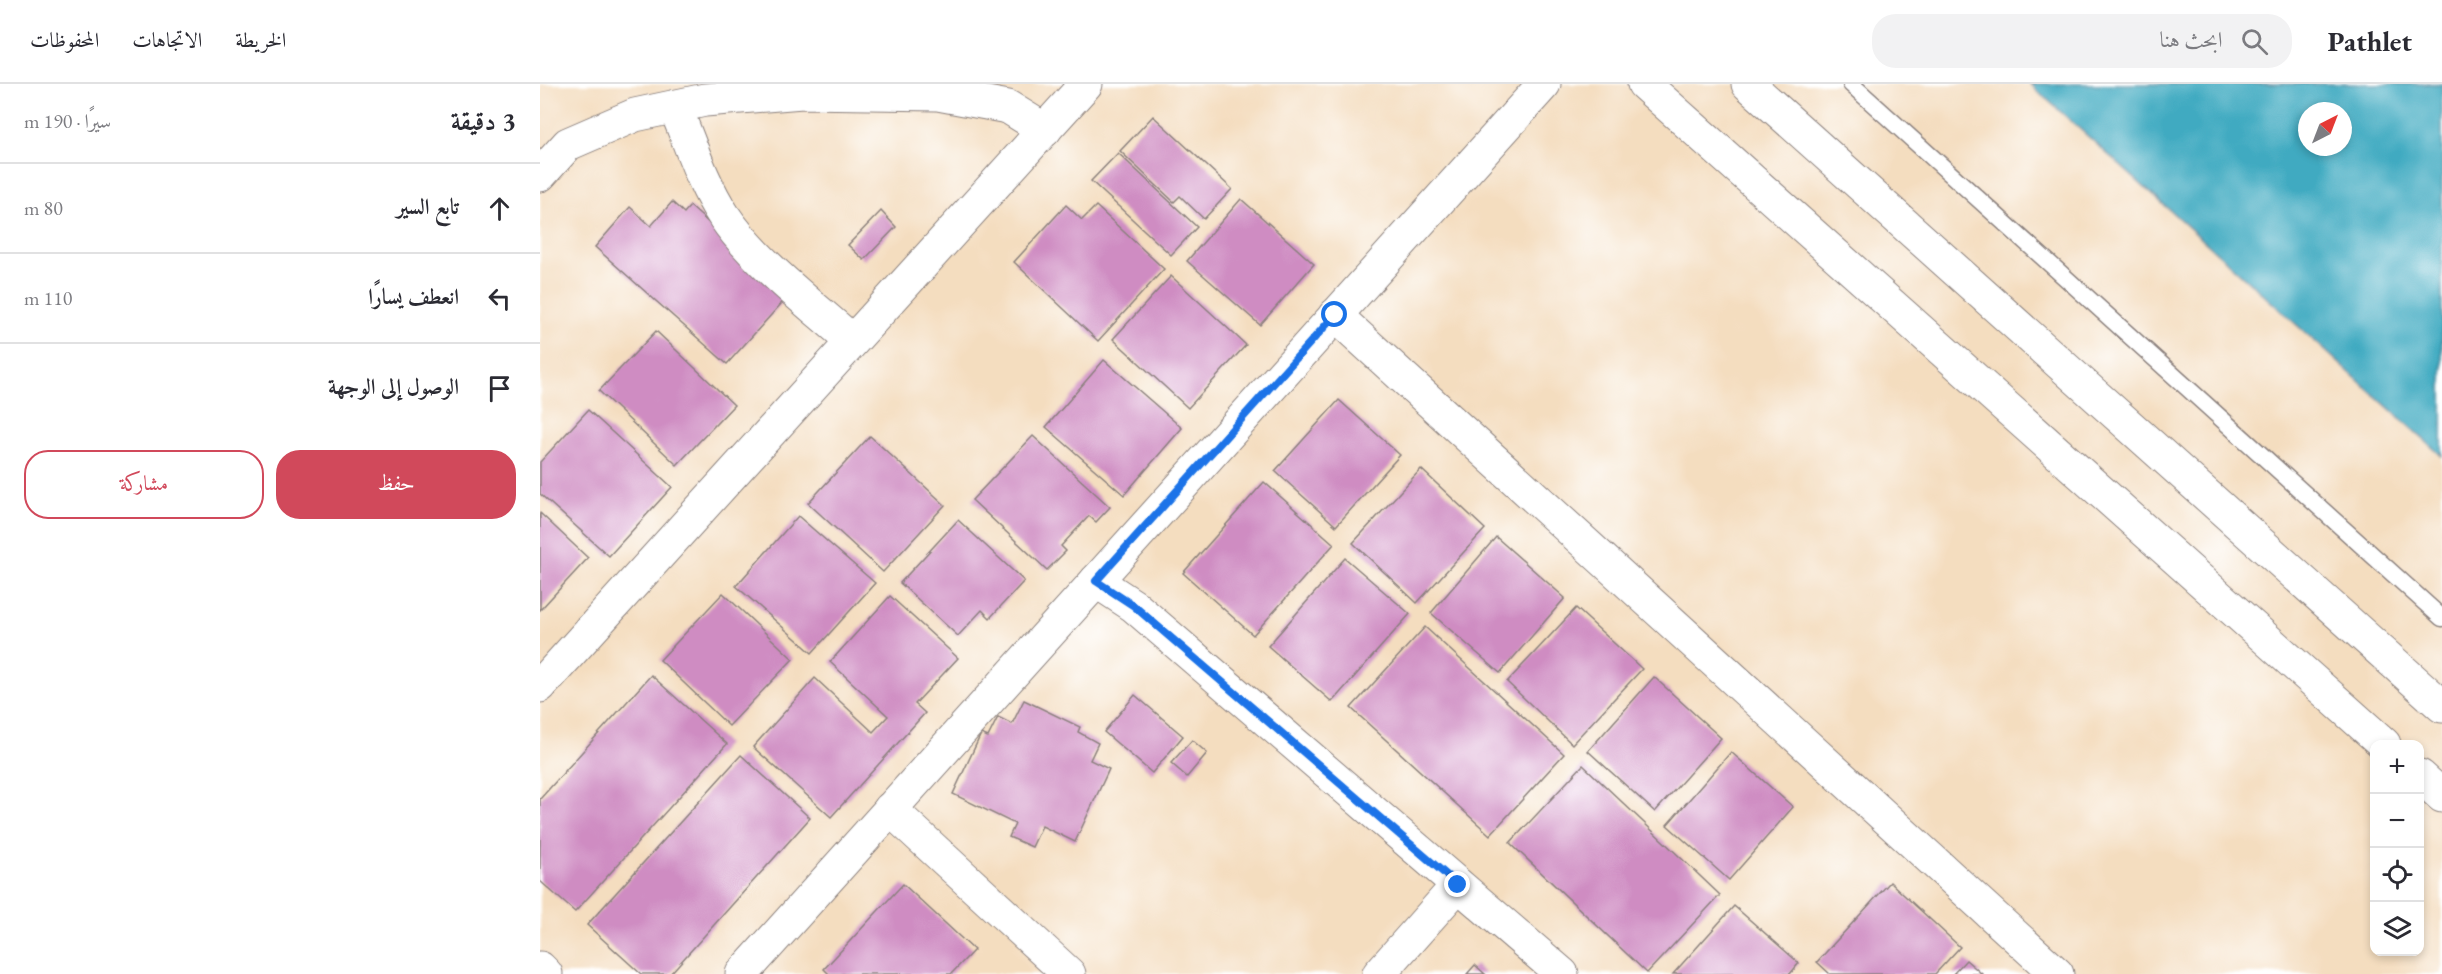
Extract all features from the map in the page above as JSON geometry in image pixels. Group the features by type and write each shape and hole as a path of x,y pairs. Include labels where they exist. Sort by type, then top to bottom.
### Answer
{"street":[{"path":"540,686 1086,84"},
{"path":"742,974 1544,84"},
{"path":"1644,84 2380,740"},
{"path":"1748,84 2442,705"},
{"path":"540,175 568,144 635,115 705,100 802,92 938,94 1008,107 1045,130"},
{"path":"675,107 707,185 724,216 747,246 852,341"},
{"path":"1335,315 2057,974"},
{"path":"1096,581 1134,606 1562,974"},
{"path":"2424,780 2442,796"},
{"path":"891,809 1069,974"},
{"path":"1379,974 1458,885"},
{"path":"540,968 546,974"}],"lane":[{"path":"1851,84 2442,618"}],"water":[{"path":"2030,84 2442,84 2442,456"}],"building":[{"path":"1153,116 1232,189 1204,219 1180,196 1174,202 1120,151"},
{"path":"1118,153 1197,227 1171,255 1091,181"},
{"path":"1241,199 1314,264 1260,325 1187,261"},
{"path":"672,202 684,213 690,206 789,295 727,364 595,247 630,207 651,226"},
{"path":"1066,205 1082,220 1096,206 1164,269 1098,341 1014,262"},
{"path":"881,211 896,227 864,260 848,245"},
{"path":"1171,276 1246,345 1188,408 1113,339"},
{"path":"656,331 734,405 677,465 599,391"},
{"path":"1104,360 1182,428 1124,495 1046,427"},
{"path":"1339,400 1400,455 1336,526 1275,471"},
{"path":"588,410 672,487 609,556 540,494 540,462"},
{"path":"870,436 945,505 883,572 808,503"},
{"path":"1033,436 1110,507 1096,522 1089,516 1061,546 1066,551 1047,570 972,500"},
{"path":"1421,469 1485,529 1417,603 1353,543"},
{"path":"1264,482 1334,544 1253,635 1183,573"},
{"path":"540,513 588,558 540,610"},
{"path":"798,516 875,583 812,653 736,586"},
{"path":"958,520 1024,581 990,618 982,610 958,636 900,583"},
{"path":"1496,537 1565,598 1500,673 1431,613"},
{"path":"1345,558 1410,614 1332,702 1268,646"},
{"path":"723,593 793,659 729,726 660,660"},
{"path":"890,596 958,658 915,704 925,713 831,817 753,747 815,678 873,732 888,716 830,662"},
{"path":"1576,608 1642,669 1572,744 1507,682"},
{"path":"1425,627 1564,754 1490,835 1351,708"},
{"path":"651,675 727,744 575,912 540,881 540,799"},
{"path":"1654,677 1721,738 1655,812 1588,751"},
{"path":"1135,695 1183,736 1152,773 1104,732"},
{"path":"1024,700 1080,727 1078,732 1098,743 1090,760 1109,769 1075,842 1042,826 1032,847 1009,837 1015,824 953,794 981,734 988,737 998,717 1012,724"},
{"path":"1192,740 1207,753 1187,777 1171,763"},
{"path":"1731,752 1793,807 1729,880 1667,825"},
{"path":"741,755 810,818 670,974 641,974 587,925"},
{"path":"1583,765 1720,895 1647,973 1510,843"},
{"path":"1890,882 1960,947 1935,974 1830,974 1817,962"},
{"path":"903,884 974,950 951,974 829,974 824,969"},
{"path":"1734,906 1799,963 1790,974 1673,974"},
{"path":"1966,960 1982,974 1953,974"},
{"path":"1475,965 1485,974 1467,974"}],"route":[{"path":"1335,315 1096,581 1134,606 1458,885"}]}
